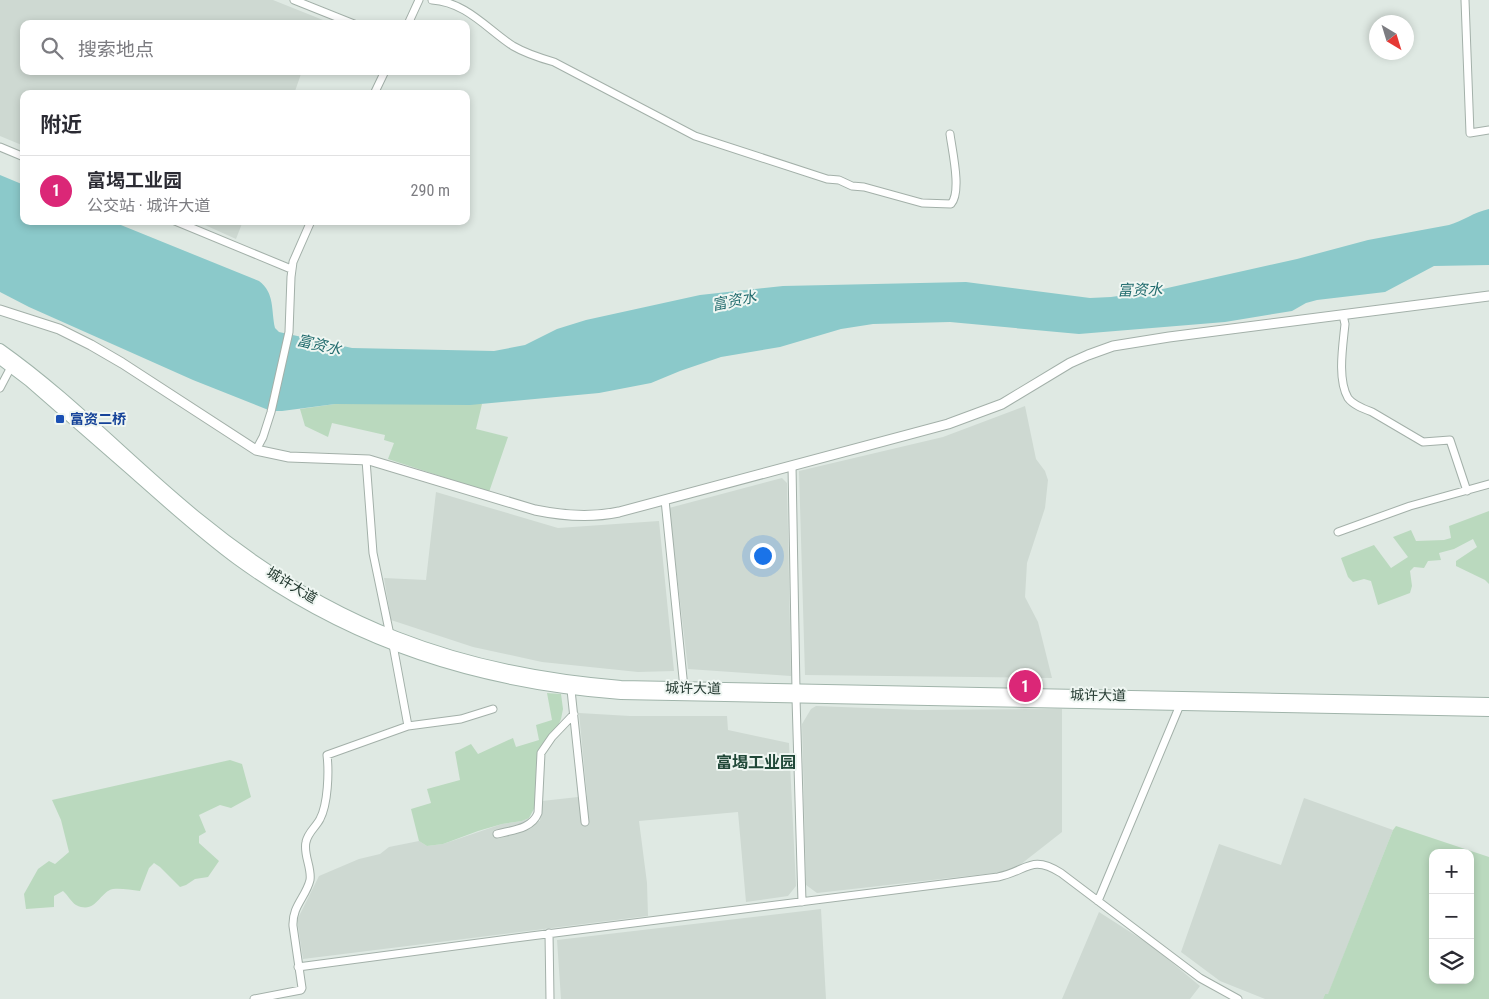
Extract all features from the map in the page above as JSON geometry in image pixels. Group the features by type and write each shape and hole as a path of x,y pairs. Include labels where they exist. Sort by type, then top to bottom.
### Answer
{"main road":[{"name":"城许大道","path":"0,349 34,375 178,501 243,553 302,592 424,657 519,682 571,690 620,694 796,694 1489,703"},
{"name":"城许大道","path":"0,359 187,520 238,560 275,585 321,612 391,640 528,675 565,681 621,686 796,694 1180,705 1489,711"}],"street":[{"path":"294,0 344,20"},
{"path":"410,20 419,0"},
{"path":"432,0 450,3 472,15 514,46 537,57 554,62 688,133 812,175 844,181 852,186 922,203 951,204 956,197 956,185 950,134"},
{"path":"1464,0 1470,133 1489,130"},
{"path":"376,90 383,75"},
{"path":"0,147 20,155"},
{"path":"185,225 291,269"},
{"path":"256,450 271,412 289,332 291,269 295,255 309,225"},
{"path":"0,310 59,329 91,344 256,450 289,457 366,460 383,463 436,481 535,510 563,515 584,516 607,514 665,500 927,431 1012,399 1070,363 1088,354 1112,346 1489,296"},
{"path":"1343,315 1345,324 1342,378 1349,400 1423,442 1450,440 1467,491"},
{"path":"0,388 11,367"},
{"path":"366,460 373,553 408,726"},
{"path":"792,466 802,902"},
{"path":"1338,532 1410,506 1489,484"},
{"path":"665,500 684,688"},
{"path":"571,690 585,822"},
{"path":"1098,901 1180,705"},
{"path":"254,999 301,990 302,988 293,917 310,879 305,843 323,814 329,775 327,755 408,726 461,719 493,709"},
{"path":"497,834 530,825 536,819 538,813 541,753 552,737 574,714"},
{"path":"298,967 549,933 998,877 1009,875 1028,865 1038,864 1053,868 1061,873 1200,978 1238,999"},
{"path":"549,933 550,999"}],"shaded area":[{"path":"0,0 273,0 323,20 20,20 20,75 301,75 295,90 20,90 20,144 0,136"},
{"path":"205,225 241,225 236,239"},
{"path":"1025,406 1036,459 1045,471 1048,480 1045,508 1027,563 1025,597 1038,622 1052,678 805,675 799,471 943,437"},
{"path":"782,478 787,483 791,676 688,669 669,508"},
{"path":"436,492 558,528 659,521 674,671 638,672 542,662 473,647 391,620 384,578 426,580"},
{"path":"816,706 918,710 1062,709 1062,832 1012,871 817,893 806,885 802,724 811,709"},
{"path":"579,713 630,716 727,716 728,730 789,743 796,886 788,896 746,902 738,812 639,821 647,883 648,916 303,959 297,920 319,876 359,859 380,854 389,847 419,841 427,846 443,844 502,824 529,818 540,821 542,801 587,796"},
{"path":"1304,798 1393,830 1328,995 1325,994 1323,999 1265,999 1220,981 1181,952 1219,844 1281,865"},
{"path":"821,909 826,999 561,999 557,940"},
{"path":"1099,912 1152,946 1200,986 1190,999 1062,999"}],"green space":[{"path":"335,404 482,404 476,429 508,437 489,492 388,459 394,443 384,440 385,435 332,423 328,437 305,426 300,409"},
{"path":"1489,511 1489,584 1485,580 1456,566 1456,561 1477,547 1473,539 1454,549 1439,553 1441,560 1428,561 1424,568 1414,567 1410,571 1412,586 1410,593 1378,605 1371,581 1364,579 1353,582 1348,577 1341,558 1374,545 1391,568 1408,557 1393,537 1411,530 1416,541 1444,540 1451,538 1449,526"},
{"path":"547,693 561,694 563,709 556,730 538,755 535,807 529,818 478,831 443,844 427,846 419,841 411,809 431,803 427,789 460,780 455,752 471,744 478,754 513,738 516,747 539,740 536,725 552,720"},
{"path":"230,760 242,764 251,797 231,808 220,805 199,815 206,832 199,836 199,843 219,861 208,877 195,879 180,887 154,863 149,868 140,891 113,889 104,894 93,905 83,907 74,904 63,891 54,896 54,907 26,909 24,894 38,869 49,861 55,864 69,852 61,820 52,800"},
{"path":"1396,826 1465,849 1429,849 1429,984 1474,984 1474,852 1489,857 1489,999 1323,999 1325,994 1328,994"}],"water":[{"name":"富资水","path":"0,175 20,183 20,225 121,225 259,281 270,296 275,328 279,332 352,348 494,351 525,345 557,329 586,320 700,295 783,286 966,282 1090,298 1111,297 1154,291 1297,259 1368,240 1449,225 1489,209 1489,265 1434,266 1385,292 1317,300 1306,303 1292,311 1225,322 1079,334 950,322 873,324 841,329 780,347 721,357 651,383 599,393 470,405 335,404 271,411 193,380 29,307 0,292"}],"place":[{"name":"富资二桥","path":"60,419"},
{"name":"富堨工业园","path":"1025,686"}],"district":[{"name":"富堨工业园","path":"756,762"}]}
